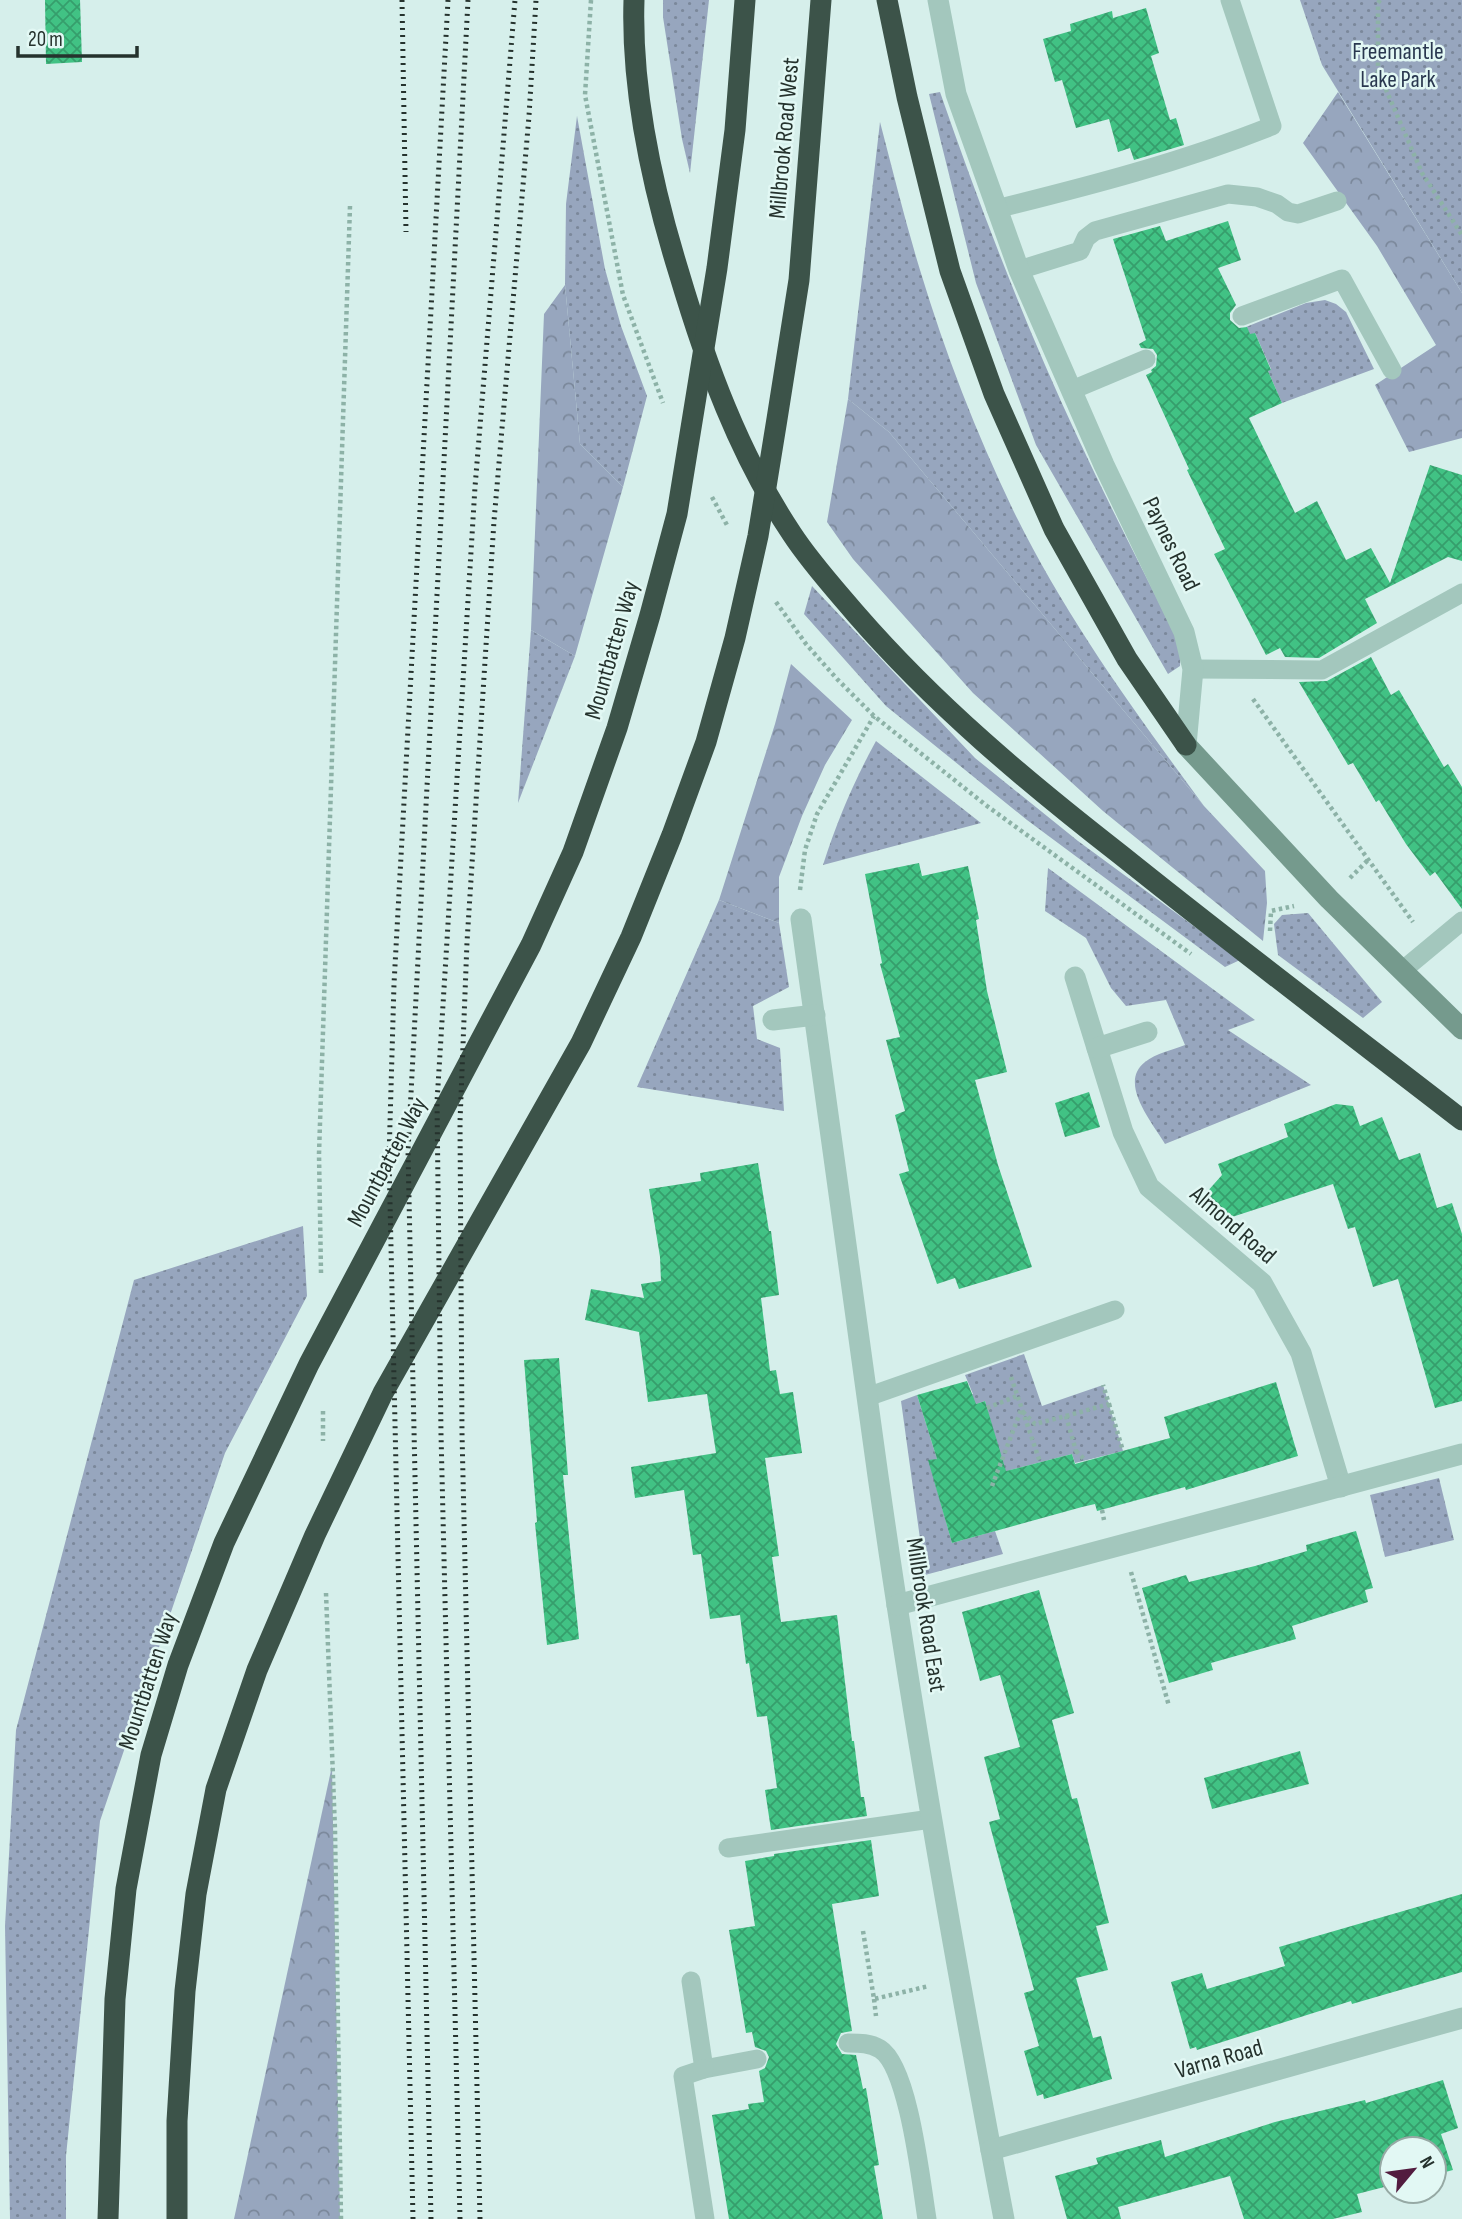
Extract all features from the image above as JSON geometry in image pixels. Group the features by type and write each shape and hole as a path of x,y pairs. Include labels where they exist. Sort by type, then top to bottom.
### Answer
{"highway":[{"path":"634,0 633,31 641,110 670,244 701,345 722,401 755,471 792,534 823,576 878,640 943,706 1023,778 1462,1120"},
{"name":"Millbrook Road West","path":"735,130 746,0"},
{"name":"Millbrook Road West","path":"177,2219 177,2121 185,1991 196,1894 216,1789 257,1670 314,1535 383,1392 581,1043 631,937 706,742 735,638 758,536 799,280 821,0"},
{"path":"887,0 910,109 950,271 994,394 1054,529 1128,659 1186,745"},
{"name":"Mountbatten Way","path":"108,2219 109,2128 116,1985 126,1889 151,1755 178,1665 224,1543 309,1364 499,1009 573,852 617,728 677,514 717,268 735,130"}],"street":[{"name":"Paynes Road","path":"938,0 956,94 1019,270 1104,466 1184,632 1193,669 1186,745"},
{"path":"1186,745 1328,899 1462,1029"},
{"name":"Millbrook Road East","path":"801,919 897,1605 931,1819 1004,2219"},
{"name":"Almond Road","path":"1075,977 1123,1132 1149,1187 1262,1283 1301,1353 1341,1487"},
{"path":"773,1020 815,1015"},
{"path":"1097,1048 1147,1032"},
{"path":"897,1605 1462,1454"},
{"name":"Varna Road","path":"991,2150 1462,2018"}],"lane":[{"path":"996,209 1097,184 1220,147 1272,126 1230,0"},
{"path":"1019,270 1080,251 1086,238 1095,231 1228,194 1257,197 1298,214 1337,201"},
{"path":"1242,316 1342,279 1392,370"},
{"path":"1072,390 1146,359"},
{"path":"1193,669 1322,670 1462,593"},
{"path":"1403,970 1462,921"},
{"path":"867,1397 1115,1310"},
{"path":"728,1848 931,1819"},
{"path":"691,1981 704,2068"},
{"path":"848,2043 869,2044 882,2050 894,2064 904,2091 927,2219"},
{"path":"705,2219 683,2076 704,2068 757,2059"}],"path":[{"path":"591,0 585,95 623,295"},
{"path":"1380,0 1378,71 1422,173 1462,235"},
{"path":"321,1279 320,1140 350,206"},
{"path":"774,598 806,644 837,680 874,716 817,814 805,850 800,889 801,919"},
{"path":"1232,669 1431,947"},
{"path":"1009,1372 1040,1462"},
{"path":"1103,1385 1123,1451"},
{"path":"987,1408 1017,1396"},
{"path":"323,1404 323,1446"},
{"path":"1021,1410 1035,1424 1109,1404"},
{"path":"992,1486 1021,1410"},
{"path":"1066,1416 1074,1452 1087,1461"},
{"path":"1124,1545 1169,1706"},
{"path":"325,1585 335,1843 341,2219"},
{"path":"863,1931 874,1999 960,1979"}],"green space":[{"path":"663,0 709,0 690,173 682,139 663,17"},
{"name":"Freemantle Lake Park","path":"1300,0 1462,0 1462,293 1322,65"},
{"path":"940,92 990,229 1045,365 1181,646 1180,666 1168,674 1036,445 976,283 929,94"},
{"path":"1338,92 1462,293 1462,438 1409,452 1375,385 1436,345 1377,246 1303,143"},
{"path":"577,116 605,269 621,326 647,396 623,487 580,444 565,285 566,204"},
{"path":"880,122 940,332 987,453 1014,512 1079,627 1127,700 1204,806 889,432 848,399"},
{"path":"565,285 580,444 623,487 575,656 531,630 544,314"},
{"path":"1325,300 1346,312 1374,369 1282,403 1255,333 1250,335 1246,327 1306,303"},
{"path":"848,399 889,432 1204,806 1265,871 1267,903 1263,941 1103,811 973,693 853,559 827,522"},
{"path":"812,586 975,758 1078,841 1240,960 1225,967 1027,820 886,706 804,614"},
{"path":"531,630 575,656 518,803"},
{"path":"791,664 852,720 825,765 779,877 779,923 719,900 775,724"},
{"path":"876,741 981,823 823,865 846,802"},
{"path":"1048,868 1255,1020 1228,1030 1311,1085 1165,1144 1140,1103 1135,1081 1138,1071 1149,1059 1185,1045 1166,1000 1126,1006 1111,988 1086,938 1045,911"},
{"path":"719,900 779,923 789,987 753,1006 757,1039 780,1048 784,1111 637,1087"},
{"path":"1308,913 1382,1002 1363,1018 1278,955 1274,924 1282,915"},
{"path":"303,1226 307,1296 225,1453 100,1821 66,2156 66,2219 10,2219 5,1926 16,1730 134,1280"},
{"path":"1024,1354 1042,1406 1103,1385 1123,1451 1075,1463 1072,1454 1003,1472 985,1401 967,1407 964,1397 973,1394 965,1375"},
{"path":"917,1395 937,1459 929,1461 952,1543 995,1531 1003,1554 925,1575 901,1401"},
{"path":"1439,1478 1454,1540 1385,1557 1370,1495"},
{"path":"332,1766 340,2219 234,2219"}],"building":[{"path":"45,0 80,0 82,62 46,64"},
{"path":"1146,8 1159,53 1151,56 1170,120 1176,118 1184,145 1134,160 1130,148 1118,152 1109,119 1076,128 1062,80 1055,82 1043,39 1071,31 1070,24 1112,11 1113,18"},
{"path":"1228,221 1241,260 1218,268 1236,305 1230,313 1230,320 1239,328 1247,327 1250,334 1255,333 1282,403 1249,418 1295,513 1317,501 1346,560 1371,548 1390,583 1430,465 1462,475 1462,561 1448,557 1365,599 1377,623 1319,658 1285,657 1280,648 1266,655 1214,554 1225,549 1146,375 1156,366 1157,355 1153,349 1141,348 1139,344 1146,340 1113,239 1160,226 1166,241"},
{"path":"1371,657 1391,695 1399,690 1444,767 1448,764 1462,787 1462,909 1435,872 1430,876 1406,844 1379,800 1376,802 1353,763 1348,765 1299,682 1327,681"},
{"path":"919,863 922,876 968,866 979,919 976,920 987,991 1007,1072 975,1080 998,1165 1032,1267 959,1289 955,1278 937,1284 899,1174 909,1171 895,1115 905,1111 886,1040 900,1037 880,964 882,963 865,874"},
{"path":"1089,1092 1100,1127 1065,1137 1055,1103"},
{"path":"1336,1104 1353,1106 1360,1126 1382,1117 1399,1160 1420,1153 1437,1208 1452,1203 1462,1234 1462,1401 1435,1408 1398,1279 1373,1287 1355,1227 1348,1229 1333,1184 1232,1217 1206,1193 1222,1175 1218,1164 1288,1137 1284,1124"},
{"path":"758,1163 771,1231 779,1295 761,1298 770,1371 776,1370 780,1394 793,1392 802,1453 765,1458 779,1556 772,1557 781,1622 837,1615 852,1741 861,1797 864,1797 867,1816 771,1830 765,1790 777,1788 767,1716 757,1717 749,1663 746,1664 740,1615 710,1619 701,1554 693,1555 684,1490 635,1498 631,1467 716,1453 707,1394 648,1402 639,1332 585,1320 591,1289 644,1298 641,1284 661,1281 660,1257 649,1189 701,1181 700,1173"},
{"path":"559,1358 568,1475 563,1475 579,1639 547,1645 535,1523 524,1360"},
{"path":"967,1381 976,1404 985,1401 1006,1471 1072,1454 1075,1464 1170,1438 1164,1417 1276,1382 1298,1456 1186,1490 1185,1487 1097,1511 1095,1504 952,1543 928,1460 937,1459 917,1395"},
{"path":"1356,1531 1373,1588 1365,1590 1368,1602 1292,1626 1296,1639 1211,1663 1213,1670 1169,1683 1142,1588 1186,1575 1189,1582 1255,1566 1307,1551 1306,1545"},
{"path":"1039,1590 1074,1713 1052,1720 1072,1799 1077,1798 1109,1923 1096,1926 1108,1970 1076,1978 1093,2038 1101,2036 1112,2079 1044,2099 1043,2094 1037,2096 1024,2051 1039,2046 1024,1993 1034,1990 989,1822 1000,1819 984,1757 1020,1747 1000,1675 980,1681 962,1612"},
{"path":"1300,1751 1309,1784 1212,1809 1204,1778"},
{"path":"871,1840 879,1896 832,1904 852,2031 841,2033 836,2044 842,2054 856,2055 863,2089 866,2088 879,2165 874,2166 883,2219 729,2219 712,2115 749,2109 748,2104 764,2102 759,2071 765,2068 769,2057 766,2051 755,2047 752,2032 746,2033 729,1930 755,1926 745,1861 774,1854"},
{"path":"1462,1894 1462,1972 1352,2004 1351,2001 1197,2050 1196,2047 1190,2049 1171,1982 1202,1973 1207,1989 1285,1966 1279,1947"},
{"path":"1443,2080 1458,2128 1441,2135 1378,2135 1378,2189 1357,2194 1362,2212 1333,2219 1244,2219 1230,2176 1118,2207 1121,2219 1067,2219 1055,2176 1098,2164 1096,2158 1161,2140 1165,2157 1275,2122 1365,2100 1366,2103"},
{"path":"1448,2155 1453,2170 1448,2171"}],"railway":[{"path":"402,0 406,232"},
{"path":"413,2219 389,1158 394,984 448,0"},
{"path":"431,2219 408,1151 468,0"},
{"path":"460,2219 441,1434 437,1102 475,487 515,0"},
{"path":"480,2219 462,1433 460,1122 467,942 494,521 529,116 536,0"}]}
